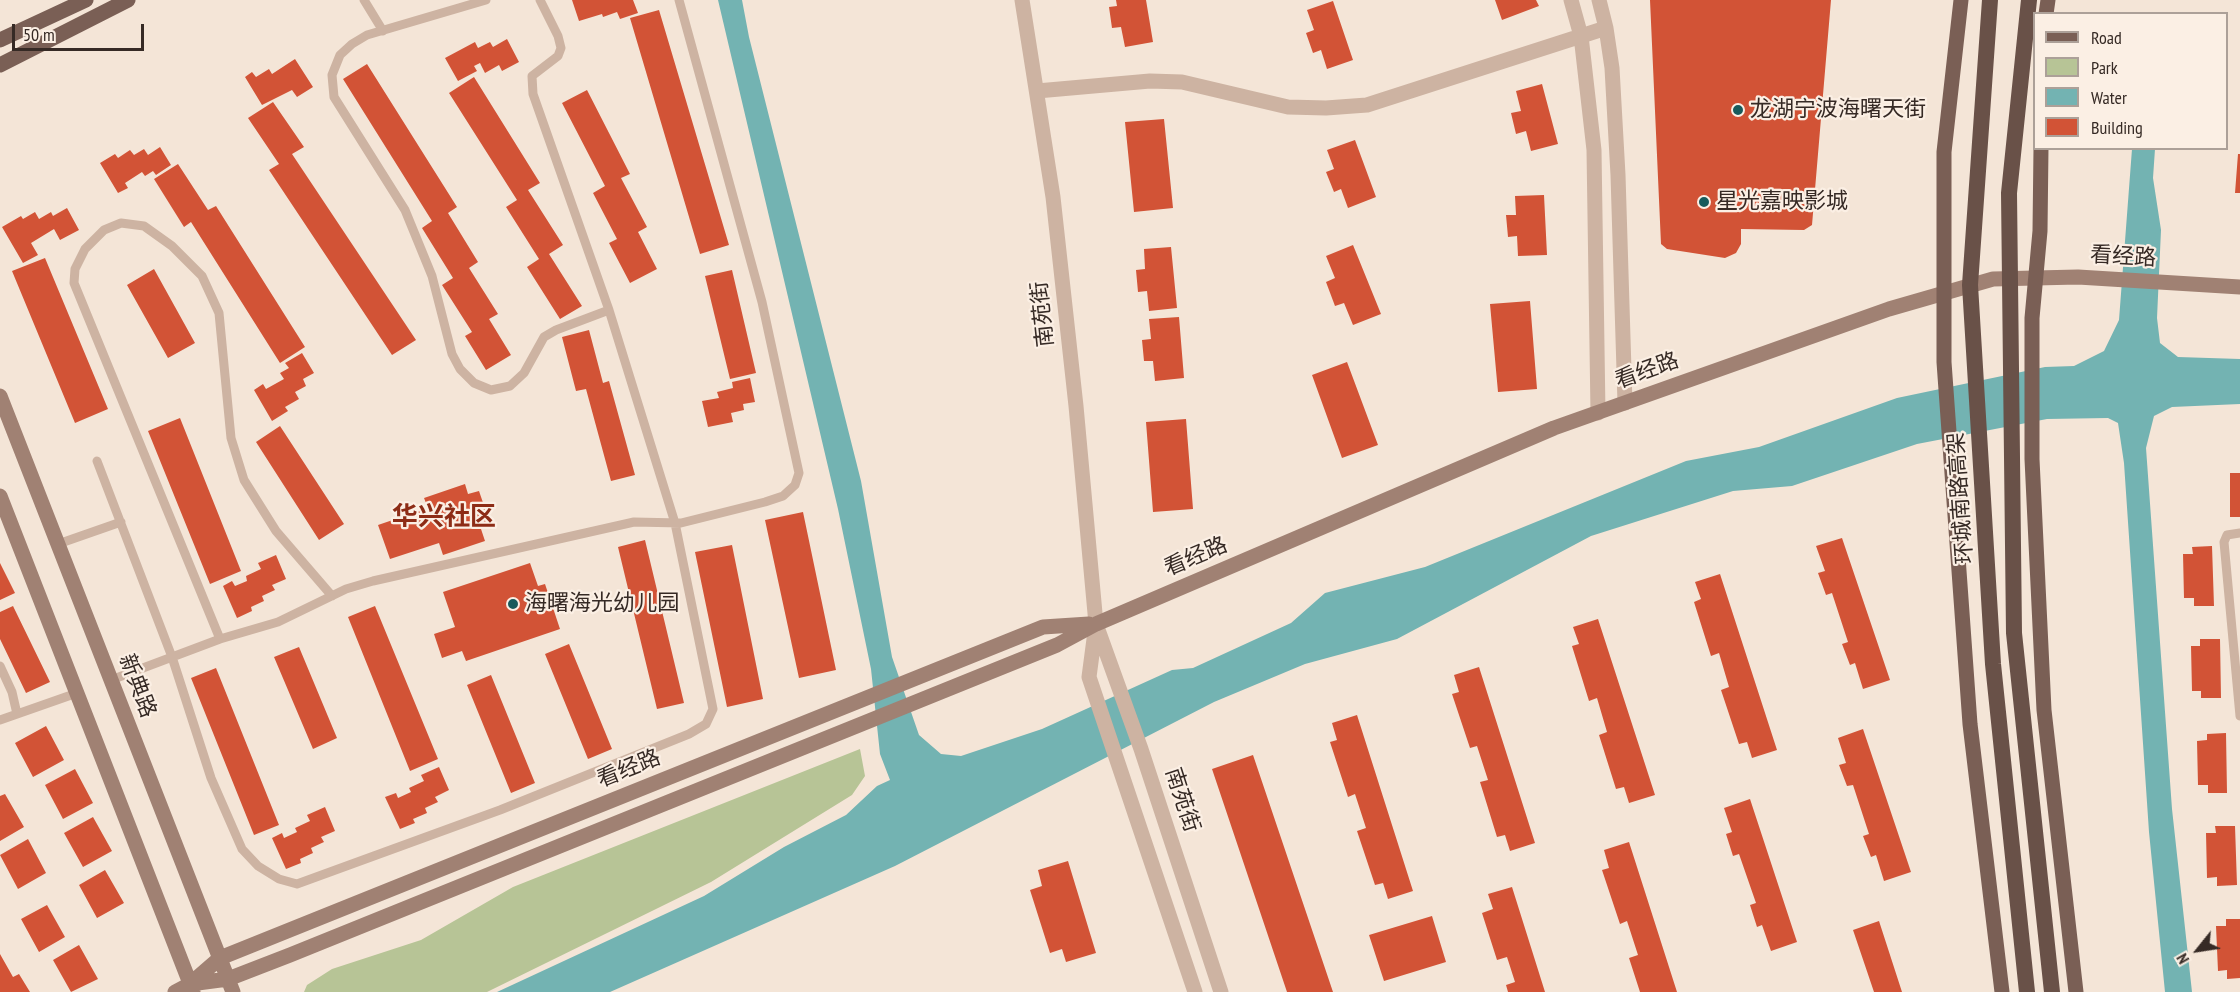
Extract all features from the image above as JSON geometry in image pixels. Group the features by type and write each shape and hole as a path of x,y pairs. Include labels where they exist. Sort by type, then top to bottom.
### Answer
{"highway":[{"name":"环城南路高架","path":"1990,0 1970,285 1994,664 2027,992"},
{"path":"2029,0 2009,193 2014,633 2052,992"}],"main road":[{"path":"0,40 86,0"},
{"path":"0,65 128,0"},
{"path":"1960,0 1944,152 1944,362 1959,542 1970,724 2002,992"},
{"path":"2041,150 2040,231 2032,318 2032,459 2044,710 2076,992"},
{"name":"看经路","path":"175,992 192,988 230,986 909,704 1057,645 1096,624 1554,428 1889,309 1993,279 2120,280 2240,287"},
{"name":"新典路","path":"0,396 230,986"},
{"path":"0,496 192,988"},
{"name":"看经路","path":"192,988 220,958 847,708 1043,627 1096,624"}],"street":[{"name":"南苑街","path":"1022,0 1054,208 1096,624 1089,677 1195,992"},
{"path":"1571,0 1581,36 1593,150 1598,413"},
{"path":"1599,0 1612,68 1618,175 1625,403"},
{"path":"1036,91 1150,81 1182,82 1288,107 1326,108 1367,105 1606,28"},
{"name":"南苑街","path":"1096,624 1142,749 1221,992"}],"lane":[{"path":"364,0 383,31"},
{"path":"486,0 383,31 352,44 340,55 332,75 334,97 405,210 432,276 452,354 460,369 474,383 491,390 510,386 524,373 544,337 563,326 609,310"},
{"path":"97,461 172,657 211,778 242,849 258,866 279,879 297,884 500,810 688,734 706,724 713,709 710,688 675,523 609,310 533,94 532,76 558,56 561,48 558,36 540,0"},
{"path":"111,680 220,639 278,622 332,596 373,581 634,522 681,524 783,496 795,486 798,473 762,302 679,0"},
{"path":"220,639 74,283 75,269 85,249 104,230 121,223 144,226 172,246 202,276 219,313 231,438 244,480 276,531 332,596"},
{"path":"58,544 121,522"},
{"path":"2240,533 2227,535 2224,542 2240,716"},
{"path":"0,666 12,692 17,714"},
{"path":"0,720 77,693"}],"green space":[{"path":"860,749 865,776 852,795 711,882 487,992 304,992 307,985 332,969 421,940 513,887"}],"water":[{"path":"718,0 742,0 749,37 861,481 892,657 919,735 941,754 961,756 1042,729 1172,670 1193,668 1291,623 1325,593 1425,567 1686,461 1759,447 1897,398 2045,367 2074,366 2104,351 2119,320 2132,150 2155,150 2153,178 2161,230 2157,318 2160,343 2178,357 2240,359 2240,404 2172,407 2154,416 2146,448 2172,809 2192,992 2165,992 2149,832 2124,463 2118,423 2108,418 2047,419 1917,444 1792,486 1733,491 1591,536 1397,639 1305,664 1214,702 895,866 610,992 497,992 704,896 784,847 846,815 877,786 890,780 880,754 871,669 838,509"}],"building":[{"path":"572,0 633,0 638,13 620,19 617,12 603,17 602,14 579,21"},
{"path":"1116,0 1146,0 1153,42 1125,47 1121,27 1112,28 1109,7 1117,6"},
{"path":"1495,0 1536,0 1539,6 1502,20"},
{"name":"龙湖宁波海曙天街","path":"1650,0 1831,0 1812,225 1804,230 1741,229 1741,244 1736,253 1725,258 1667,249 1661,244"},
{"path":"1333,1 1353,60 1327,69 1321,50 1313,53 1306,33 1314,30 1307,10"},
{"path":"659,10 729,245 700,254 630,18"},
{"path":"507,39 519,62 502,71 499,65 485,73 480,63 474,66 477,71 458,81 445,58 475,42 478,48 490,42 493,47"},
{"path":"295,59 313,87 297,97 292,90 262,105 245,77 252,72 256,77 269,69 272,74"},
{"path":"367,64 457,207 448,213 478,262 469,268 498,314 489,319 511,355 486,370 465,336 472,332 442,285 453,278 422,228 432,221 343,79"},
{"path":"474,77 540,183 528,190 563,245 549,254 582,306 560,319 527,267 539,259 506,207 517,200 449,93"},
{"path":"1542,84 1558,144 1531,151 1526,131 1516,134 1511,113 1521,111 1516,91"},
{"path":"587,90 630,174 621,178 647,227 638,232 657,269 630,283 609,243 617,239 593,193 605,186 562,103"},
{"path":"273,102 304,147 292,154 416,340 392,355 269,170 279,164 248,118"},
{"path":"1164,119 1173,208 1134,212 1125,122"},
{"path":"1355,140 1376,197 1348,208 1341,189 1334,192 1326,172 1334,169 1327,150"},
{"path":"160,147 171,165 156,175 153,171 145,176 142,172 125,183 128,188 118,193 100,163 115,154 118,158 130,150 134,155 144,149 148,155"},
{"path":"2238,154 2240,154 2240,193 2235,193"},
{"path":"178,164 208,210 216,206 305,347 280,363 191,222 184,227 154,179"},
{"path":"1544,195 1547,255 1518,256 1517,236 1508,237 1506,215 1516,215 1515,196"},
{"path":"67,208 79,230 60,240 54,229 31,243 38,255 23,263 2,227 21,216 23,219 35,212 39,219 51,212 53,216"},
{"path":"1353,245 1381,314 1353,325 1344,303 1335,306 1326,282 1335,278 1326,256"},
{"path":"1171,247 1177,308 1149,311 1147,291 1138,292 1136,270 1145,269 1144,249"},
{"path":"45,258 108,409 75,423 12,271"},
{"path":"154,269 195,343 168,358 127,285"},
{"path":"732,270 756,373 730,379 705,276"},
{"path":"1530,301 1537,389 1498,392 1490,304"},
{"path":"1179,317 1184,378 1155,381 1153,361 1144,361 1142,340 1151,339 1149,319"},
{"path":"589,330 603,383 609,381 635,475 611,481 586,389 576,391 562,337"},
{"path":"302,353 314,373 303,379 306,386 295,392 299,399 285,407 288,411 272,421 254,390 263,384 266,389 284,379 280,373 289,368 285,363"},
{"path":"1347,362 1378,445 1342,458 1312,375"},
{"path":"750,378 755,402 743,404 744,410 731,413 733,422 708,427 702,401 719,398 717,392 733,388 732,382"},
{"path":"180,418 241,571 210,584 148,431"},
{"path":"1186,419 1193,509 1153,512 1146,422"},
{"path":"280,426 344,524 319,540 256,442"},
{"path":"2230,473 2240,473 2240,517 2230,517"},
{"path":"465,484 468,494 479,491 491,526 481,529 485,541 443,555 439,543 390,559 378,525 428,508 424,498"},
{"path":"803,512 836,670 799,678 765,520"},
{"path":"1842,538 1890,680 1863,689 1855,663 1850,665 1842,644 1848,642 1832,593 1826,595 1818,573 1825,571 1816,546"},
{"path":"645,540 684,703 657,709 618,547"},
{"path":"732,545 763,699 727,707 695,552"},
{"path":"2212,546 2214,606 2194,606 2194,598 2184,598 2183,554 2193,554 2192,547"},
{"path":"276,555 286,579 272,585 275,590 262,596 264,601 251,607 252,611 237,618 223,586 232,581 235,586 247,581 246,576 261,569 258,563"},
{"path":"0,563 15,593 0,600"},
{"path":"530,563 538,586 545,584 560,629 466,661 462,651 442,658 434,634 455,627 443,592"},
{"path":"1720,574 1777,750 1752,758 1747,742 1739,744 1721,690 1729,687 1719,653 1711,656 1694,602 1701,599 1695,582"},
{"path":"13,606 50,682 26,693 0,639 0,612"},
{"path":"375,606 438,759 410,771 348,617"},
{"path":"1598,619 1655,795 1629,803 1624,787 1616,789 1599,735 1607,732 1597,698 1589,701 1572,646 1579,644 1573,627"},
{"path":"2200,639 2220,639 2221,698 2201,698 2201,691 2192,691 2191,646 2200,646"},
{"path":"569,644 612,749 588,759 545,654"},
{"path":"299,647 337,738 313,749 274,657"},
{"path":"1479,667 1535,843 1510,851 1505,835 1497,837 1480,782 1488,780 1477,746 1470,748 1452,694 1459,692 1454,675"},
{"path":"216,668 279,825 254,835 191,678"},
{"path":"491,675 535,783 511,793 467,685"},
{"path":"1357,715 1413,891 1388,899 1383,883 1375,885 1357,831 1366,828 1355,794 1348,797 1330,742 1337,740 1332,723"},
{"path":"46,726 64,760 33,777 15,743"},
{"path":"1863,729 1911,872 1884,881 1876,855 1871,857 1863,836 1869,834 1853,785 1847,786 1839,765 1846,763 1838,738"},
{"path":"2226,733 2227,793 2208,793 2208,785 2198,785 2197,741 2207,740 2207,734"},
{"path":"1253,755 1333,992 1287,992 1212,769"},
{"path":"439,767 449,790 435,797 438,802 425,808 427,813 413,819 415,823 400,829 385,797 396,793 398,798 411,792 409,788 424,781 421,775"},
{"path":"75,769 93,803 63,819 45,785"},
{"path":"5,794 24,827 0,841 0,796"},
{"path":"1750,799 1797,942 1771,951 1762,925 1757,927 1750,905 1756,903 1739,854 1733,856 1726,834 1732,832 1724,808"},
{"path":"325,807 335,831 321,837 324,842 311,848 313,853 300,859 301,863 286,869 272,838 282,833 284,838 297,832 295,828 310,821 307,815"},
{"path":"93,817 112,851 83,867 64,833"},
{"path":"2215,826 2235,826 2237,885 2217,886 2217,877 2207,878 2206,833 2216,833"},
{"path":"28,839 46,873 18,889 0,855"},
{"path":"1629,842 1677,992 1640,992 1629,958 1638,955 1627,921 1620,924 1602,870 1609,868 1604,850"},
{"path":"1068,861 1096,953 1066,962 1062,949 1050,953 1030,890 1042,886 1038,870"},
{"path":"105,870 124,903 97,918 79,885"},
{"path":"1512,887 1545,992 1508,992 1506,985 1515,982 1507,957 1497,960 1482,913 1493,909 1488,894"},
{"path":"47,905 65,937 39,952 21,919"},
{"path":"1432,916 1446,962 1384,981 1369,935"},
{"path":"2226,919 2240,919 2240,978 2227,979 2227,970 2218,971 2216,926 2226,926"},
{"path":"1879,921 1902,992 1874,992 1853,930"},
{"path":"79,945 98,979 71,992 53,960"},
{"path":"0,954 13,977 19,974 30,992 0,992"}],"place":[{"name":"龙湖宁波海曙天街","path":"1738,110"},
{"name":"星光嘉映影城","path":"1704,202"},
{"name":"海曙海光幼儿园","path":"513,604"}],"district":[{"name":"华兴社区","path":"444,518"}]}
